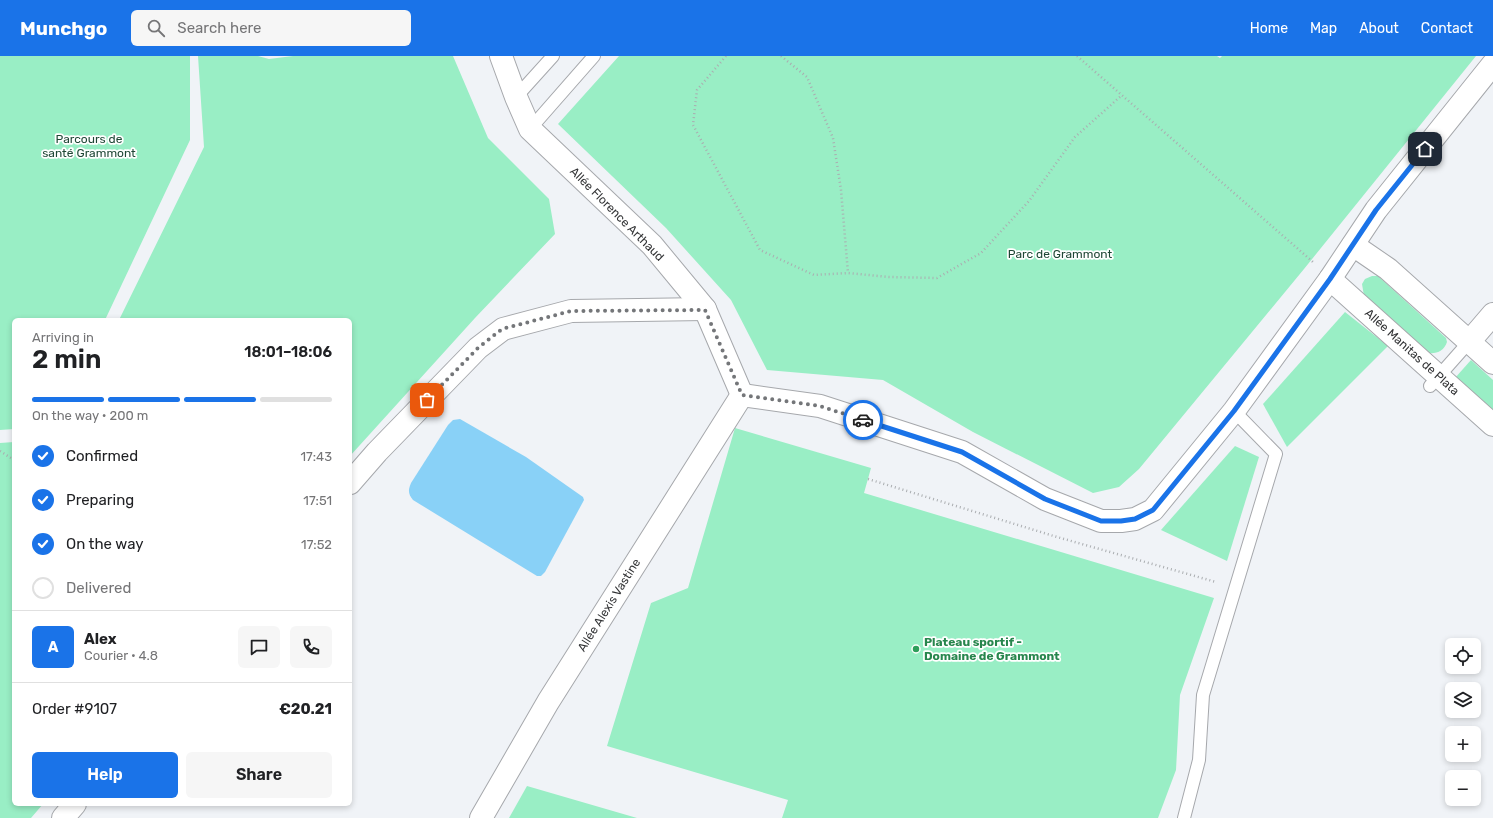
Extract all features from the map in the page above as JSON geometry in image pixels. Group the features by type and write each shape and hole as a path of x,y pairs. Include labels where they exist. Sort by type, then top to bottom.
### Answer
{"street":[{"name":"Allée Florence Arthaud","path":"501,56 516,98 530,129 652,245 705,310 742,395"},
{"path":"742,395 820,406 962,452 1045,499 1101,521 1135,519 1153,510 1234,411 1330,279 1376,210 1493,64"},
{"path":"1353,245 1388,269 1493,363"},
{"name":"Allée Manitas de Plata","path":"1330,279 1435,381 1493,424"},
{"path":"352,481 377,452 478,348 502,329 571,311 705,310"},
{"path":"1469,342 1493,314"},
{"name":"Allée Alexis Vastine","path":"481,818 548,702 742,395"},
{"path":"63,818 74,806"}],"lane":[{"path":"516,98 553,56"},
{"path":"530,129 594,56"},
{"path":"1435,381 1469,342"},
{"path":"1184,818 1199,760 1203,696 1276,454 1234,411"}],"path":[{"path":"726,56 697,90 693,125 760,250 814,275 848,273 889,277 937,278 981,253 1029,201 1075,137 1122,95"},
{"path":"781,56 807,77 834,138 841,190 848,273"},
{"path":"1077,56 1299,250 1330,279"},
{"path":"0,451 12,459"},
{"path":"868,479 1056,537 1236,588"}],"green space":[{"name":"Parcours de santé Grammont","path":"0,56 190,56 190,140 106,318 12,318 12,429 0,430"},
{"path":"198,56 258,56 269,59 293,56 453,56 488,138 549,199 555,234 475,318 352,454 352,318 120,318 204,147"},
{"name":"Parc de Grammont","path":"619,56 1217,56 1220,58 1222,56 1476,56 1304,269 1139,469 1119,487 1093,493 973,432 883,380 767,370 731,300 666,228 558,124"},
{"path":"1372,276 1378,276 1446,338 1446,345 1442,350 1434,353 1428,353 1364,296 1362,284 1365,279"},
{"path":"1345,312 1388,346 1287,447 1263,404"},
{"path":"1471,360 1493,380 1493,413 1455,378"},
{"name":"Plateau sportif - Domaine de Grammont","path":"735,428 871,468 864,493 1214,598 1180,695 1176,770 1158,818 782,818 788,800 607,746 651,603 688,588"},
{"path":"12,442 12,806 41,806 31,818 0,818 0,443"},
{"path":"1235,446 1259,457 1227,561 1161,530"},
{"path":"527,786 637,818 509,818"}],"water":[{"path":"460,419 526,457 583,497 584,500 545,572 541,576 537,576 413,500 410,496 409,490 411,483 448,425 453,420"}],"way so far":[{"path":"427,400 478,348 502,329 571,311 705,310 742,395 820,406 863,420"}],"place":[{"name":"Plateau sportif - Domaine de Grammont","path":"916,649"}],"route":[{"path":"863,420 962,452 1045,499 1101,521 1135,519 1153,510 1234,411 1330,279 1376,210 1425,149"}]}
